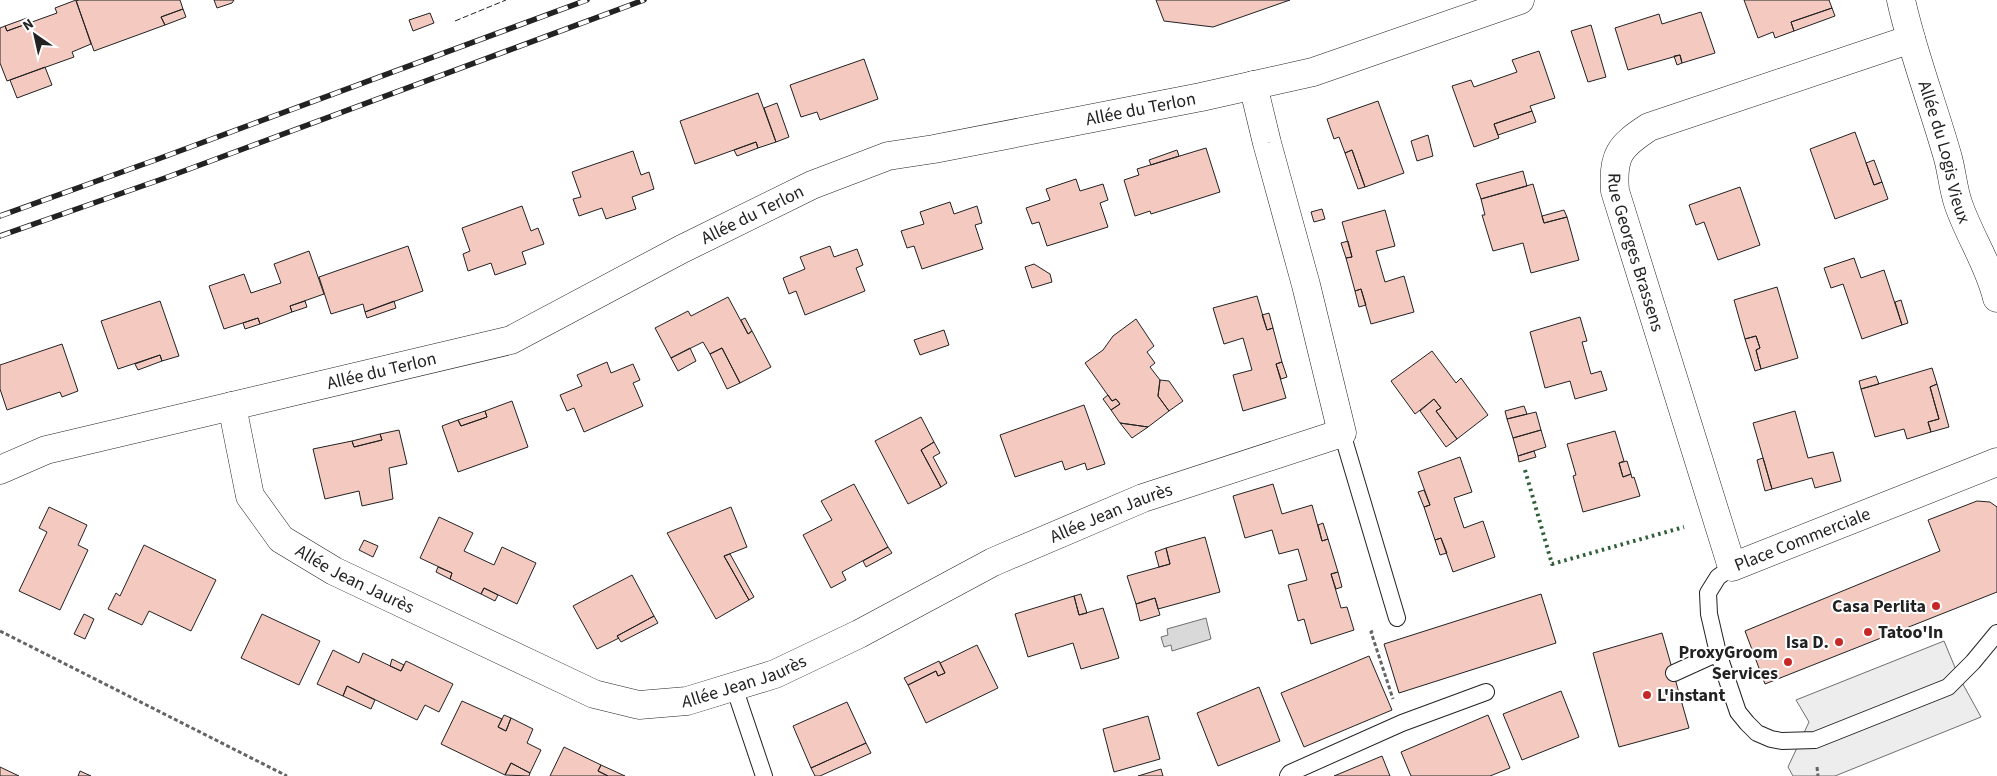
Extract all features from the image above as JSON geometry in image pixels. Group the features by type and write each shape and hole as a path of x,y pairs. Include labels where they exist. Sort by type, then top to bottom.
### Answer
{"street":[{"name":"Allée du Terlon","path":"0,470 46,450 511,340 682,249 812,184 888,156 934,149 1313,72 1520,0"},
{"name":"Allée du Logis Vieux","path":"1901,0 1948,159 1958,202 1981,252 1997,298"},
{"name":"Rue Georges Brassens","path":"1732,566 1615,191 1614,175 1616,160 1627,141 1649,127 1911,39"},
{"path":"1253,85 1306,285 1342,433"},
{"name":"Allée Jean Jaurès","path":"232,406 250,496 281,539 334,571 594,694 639,705 687,701 775,674 859,634 993,562 1143,498 1342,433"},
{"name":"Place Commerciale","path":"1732,566 1997,462"}],"lane":[{"path":"1342,433 1397,618"},
{"name":"Place Commerciale","path":"1732,566 1718,577 1708,593 1709,614 1718,653 1738,712 1747,723 1771,739 1782,741 1815,740 1948,687 1966,670 1997,633"},
{"path":"1674,674 1718,653"},
{"path":"734,687 764,776"},
{"path":"1288,776 1290,773 1402,723 1486,692"}],"path":[{"path":"0,631 287,776"},
{"path":"1370,632 1402,723"}],"shaded area":[{"path":"1206,618 1211,639 1172,651 1171,645 1164,647 1161,637 1168,635 1167,629"},
{"path":"1944,641 1959,677 1981,717 1835,776 1793,776 1788,767 1809,722 1796,700"}],"building":[{"path":"76,0 91,44 72,52 74,57 7,81 0,63 0,28 5,26 7,31 57,13 55,8"},
{"path":"180,0 183,9 161,17 165,25 94,51 76,1"},
{"path":"214,0 234,0 232,3 217,8"},
{"path":"1156,0 1290,0 1213,27 1164,21"},
{"path":"1744,0 1829,0 1832,8 1791,22 1794,31 1775,38 1773,32 1758,38"},
{"path":"1832,8 1835,16 1794,31 1791,22"},
{"path":"183,9 186,17 165,25 161,17"},
{"path":"1701,12 1715,53 1682,63 1680,55 1628,70 1615,28 1659,14 1662,24"},
{"path":"430,13 434,23 413,31 409,20"},
{"path":"27,18 29,23 7,31 5,26"},
{"path":"1591,25 1606,77 1588,82 1571,31"},
{"path":"1539,51 1555,98 1530,106 1532,111 1494,124 1499,138 1474,147 1452,86 1471,80 1474,87 1517,72 1512,60"},
{"path":"1680,55 1682,63 1677,65 1674,56"},
{"path":"864,59 878,99 820,120 817,112 801,117 790,85"},
{"path":"45,67 52,85 17,98 10,80"},
{"path":"758,93 776,142 758,148 756,142 695,164 680,121"},
{"path":"1378,101 1404,173 1365,187 1352,150 1345,153 1339,137 1334,139 1327,119"},
{"path":"777,103 789,137 776,142 764,108"},
{"path":"1532,111 1536,122 1498,135 1494,124"},
{"path":"1855,132 1874,185 1882,182 1888,199 1835,219 1810,149"},
{"path":"1428,135 1433,156 1417,161 1411,141"},
{"path":"756,142 758,148 737,156 734,150"},
{"path":"1206,148 1220,192 1151,214 1150,211 1135,216 1124,180 1139,175 1137,169"},
{"path":"1177,150 1179,156 1151,165 1149,160"},
{"path":"1352,150 1365,187 1358,189 1345,153"},
{"path":"633,151 641,175 649,172 654,189 632,197 636,209 606,219 602,208 579,216 573,199 581,197 572,172"},
{"path":"1874,160 1882,182 1874,185 1866,163"},
{"path":"1523,171 1527,186 1481,199 1476,184"},
{"path":"1076,179 1080,191 1103,184 1108,200 1100,203 1108,227 1047,246 1039,222 1032,224 1026,208 1050,200 1046,189"},
{"path":"1533,184 1544,223 1567,217 1579,260 1531,273 1523,243 1493,251 1482,215 1485,215 1481,199"},
{"path":"1740,187 1760,245 1718,260 1704,222 1696,225 1689,205"},
{"path":"950,202 954,214 977,206 982,223 975,225 983,249 922,269 914,246 907,248 901,231 924,224 920,212"},
{"path":"522,206 531,231 538,228 544,244 522,252 526,264 495,275 491,263 468,271 463,254 470,251 462,228"},
{"path":"1322,209 1325,219 1314,222 1311,212"},
{"path":"1385,210 1395,246 1376,251 1385,282 1404,276 1414,312 1371,324 1361,289 1355,291 1346,258 1352,257 1342,222"},
{"path":"1564,210 1567,217 1544,223 1542,216"},
{"path":"1348,241 1352,257 1346,258 1341,243"},
{"path":"408,246 423,291 365,312 363,304 331,314 319,277"},
{"path":"830,246 834,257 857,249 863,265 856,268 865,291 805,315 796,291 789,294 783,278 805,269 800,257"},
{"path":"309,251 324,294 290,306 292,312 260,324 258,318 224,329 209,286 244,274 251,293 281,283 274,264"},
{"path":"1854,258 1861,278 1884,270 1902,325 1862,339 1843,284 1831,288 1824,268"},
{"path":"1034,264 1050,274 1052,282 1032,288 1025,267"},
{"path":"1777,287 1798,358 1761,369 1756,350 1760,348 1756,336 1745,339 1734,300"},
{"path":"1361,289 1366,305 1359,307 1355,291"},
{"path":"1257,296 1267,330 1273,328 1282,362 1276,364 1286,398 1243,411 1233,375 1252,370 1243,338 1224,344 1213,308"},
{"path":"728,297 748,334 752,331 771,367 740,383 722,348 710,354 703,342 671,358 655,328 688,311 691,316"},
{"path":"1901,300 1908,323 1902,325 1895,302"},
{"path":"160,301 179,356 162,361 160,355 118,369 101,321"},
{"path":"305,301 307,307 292,312 290,306"},
{"path":"394,301 396,308 367,318 365,312"},
{"path":"1269,313 1273,328 1267,330 1262,315"},
{"path":"1580,317 1587,341 1582,342 1591,374 1601,371 1607,390 1575,399 1570,381 1545,388 1530,332"},
{"path":"258,318 260,324 245,329 243,323"},
{"path":"745,318 752,331 748,334 741,320"},
{"path":"1136,319 1154,346 1147,352 1155,363 1150,367 1160,380 1158,396 1169,411 1148,427 1120,423 1111,410 1120,404 1116,399 1112,401 1085,363 1103,350 1113,336"},
{"path":"944,330 949,345 920,355 914,340"},
{"path":"1756,336 1760,348 1756,350 1761,369 1755,371 1745,339"},
{"path":"62,344 78,391 62,397 60,392 7,410 0,389 0,365"},
{"path":"690,348 696,361 678,371 671,358"},
{"path":"722,348 740,383 727,389 710,354"},
{"path":"1432,351 1456,383 1461,378 1488,415 1457,439 1436,411 1441,408 1434,399 1415,414 1391,381"},
{"path":"160,355 162,361 138,370 135,364"},
{"path":"607,362 611,373 633,364 640,380 633,383 643,406 584,432 574,408 567,411 560,395 582,386 577,375"},
{"path":"1282,362 1287,377 1281,379 1276,364"},
{"path":"1932,368 1937,384 1930,387 1939,419 1928,422 1931,432 1907,439 1904,429 1875,437 1861,389"},
{"path":"1876,376 1879,384 1861,389 1859,381"},
{"path":"1160,380 1169,381 1183,401 1169,411 1158,396"},
{"path":"1937,384 1949,427 1931,432 1928,422 1939,419 1930,387"},
{"path":"1108,395 1112,401 1116,399 1120,404 1111,410 1103,399"},
{"path":"1434,399 1441,408 1436,411 1457,439 1446,447 1420,411"},
{"path":"512,401 528,447 458,472 442,426 458,420 461,426 487,417 485,411"},
{"path":"1084,405 1105,464 1087,470 1085,463 1065,470 1062,461 1015,477 1000,435"},
{"path":"1524,406 1527,414 1507,419 1505,411"},
{"path":"485,411 487,417 461,426 458,420"},
{"path":"1795,411 1808,458 1833,452 1841,481 1815,488 1812,478 1772,489 1753,423"},
{"path":"1536,412 1541,430 1513,438 1507,419"},
{"path":"921,417 934,442 921,450 941,487 908,504 875,441"},
{"path":"1120,423 1148,427 1132,438"},
{"path":"399,430 407,464 389,468 393,499 362,506 359,491 325,499 313,449 352,441 354,447 382,440 380,434"},
{"path":"1541,430 1546,447 1518,456 1513,438"},
{"path":"1615,431 1624,461 1619,463 1623,477 1631,474 1632,478 1634,477 1640,496 1583,512 1573,476 1576,475 1567,444"},
{"path":"380,434 382,440 354,447 352,441"},
{"path":"934,442 940,453 933,457 947,483 941,487 921,450"},
{"path":"1534,451 1536,457 1519,462 1518,456"},
{"path":"1460,457 1472,492 1454,498 1464,528 1483,521 1495,557 1453,572 1441,538 1435,540 1424,507 1430,505 1418,472"},
{"path":"1763,458 1772,489 1765,491 1757,460"},
{"path":"1627,461 1631,474 1623,477 1619,463"},
{"path":"854,484 888,547 842,572 846,580 831,588 803,535 832,520 821,501"},
{"path":"1273,484 1282,514 1312,505 1322,541 1328,539 1338,572 1331,574 1341,608 1347,607 1354,630 1311,644 1304,619 1298,621 1288,585 1307,580 1298,549 1279,554 1272,530 1245,538 1233,496"},
{"path":"1424,490 1430,505 1424,507 1418,492"},
{"path":"1977,501 1990,502 1997,507 1997,592 1765,684 1745,631 1940,551 1928,520"},
{"path":"49,507 87,525 78,545 88,550 60,610 19,591 47,532 39,528"},
{"path":"731,507 747,547 724,556 749,600 716,619 667,533"},
{"path":"439,517 473,533 464,551 494,565 502,547 536,563 517,604 484,588 481,594 450,579 452,573 420,558"},
{"path":"1323,523 1328,539 1322,541 1318,525"},
{"path":"1205,537 1220,592 1158,609 1155,598 1136,604 1127,576 1170,564 1166,548"},
{"path":"1441,538 1447,553 1440,555 1435,540"},
{"path":"364,540 378,546 373,557 359,550"},
{"path":"144,545 216,580 191,631 149,611 142,625 108,609 116,593 120,596"},
{"path":"888,547 892,553 866,567 863,561"},
{"path":"1166,548 1170,564 1159,567 1155,552"},
{"path":"730,554 754,597 749,600 724,556"},
{"path":"438,567 452,573 450,579 436,572"},
{"path":"1338,572 1342,587 1336,589 1331,574"},
{"path":"632,575 654,616 617,636 619,638 597,649 573,606"},
{"path":"484,588 498,595 495,601 481,594"},
{"path":"1081,594 1087,613 1079,615 1074,596"},
{"path":"1541,594 1556,643 1399,693 1384,644"},
{"path":"1074,596 1079,615 1103,608 1119,658 1081,669 1073,643 1028,657 1015,614"},
{"path":"1155,598 1160,615 1140,621 1136,604"},
{"path":"84,614 94,619 85,639 74,634"},
{"path":"262,614 320,641 299,685 241,658"},
{"path":"654,616 658,623 621,642 617,636"},
{"path":"1662,633 1689,728 1619,747 1593,653"},
{"path":"977,645 998,688 926,723 908,685 936,671 938,676 945,673 940,663"},
{"path":"333,650 359,663 363,653 401,671 406,661 453,684 439,712 425,705 417,720 347,686 343,696 317,684"},
{"path":"1369,656 1392,710 1304,747 1281,693"},
{"path":"392,659 404,665 401,671 390,666"},
{"path":"939,661 945,673 938,676 936,671 908,685 904,678"},
{"path":"347,686 375,700 371,709 343,696"},
{"path":"1259,687 1280,741 1218,766 1197,713"},
{"path":"1561,691 1579,737 1522,760 1503,714"},
{"path":"462,701 502,719 498,727 506,731 511,718 533,729 527,743 541,750 530,773 511,763 505,775 441,744"},
{"path":"847,702 866,743 811,768 793,726"},
{"path":"504,715 511,718 506,731 498,727"},
{"path":"1488,715 1510,768 1490,776 1411,776 1401,752"},
{"path":"1148,716 1160,759 1114,772 1103,729"},
{"path":"866,743 871,753 820,776 815,776 811,768"},
{"path":"564,747 601,765 598,771 608,776 550,776"},
{"path":"1382,756 1390,776 1334,776"},
{"path":"511,763 530,773 529,776 505,775"},
{"path":"601,765 625,776 608,776 598,771"},
{"path":"0,767 19,776 0,776"},
{"path":"1161,769 1163,776 1138,776"},
{"path":"80,771 91,776 78,776"}],"railway":[{"path":"0,216 587,0"},
{"path":"0,236 165,178 644,0"}],"hedge":[{"path":"1525,470 1552,564 1684,527"}],"fence":[{"path":"455,21 506,0"}],"place":[{"name":"Casa Perlita","path":"1936,606"},
{"name":"Tatoo'In","path":"1868,632"},
{"name":"Isa D.","path":"1839,642"},
{"name":"ProxyGroom Services","path":"1788,662"},
{"name":"L'instant","path":"1647,695"}]}
